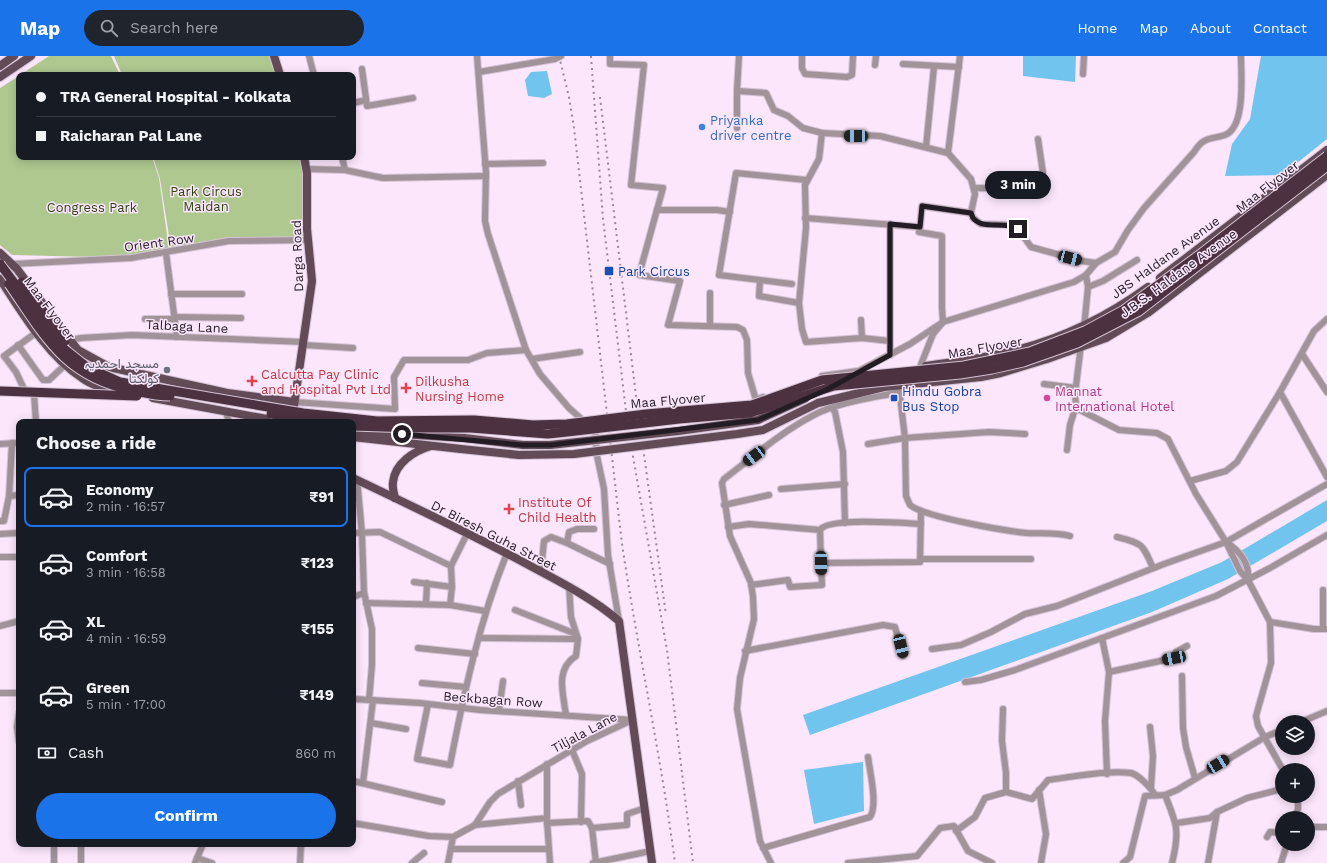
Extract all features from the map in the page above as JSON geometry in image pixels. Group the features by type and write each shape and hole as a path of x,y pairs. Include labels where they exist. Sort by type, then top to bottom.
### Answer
{"highway":[{"name":"Maa Flyover","path":"0,264 58,342 87,367 120,382 302,413 377,421 474,420 552,425 752,405 822,380 964,366 1030,352 1085,330 1124,310 1198,256 1327,156"},
{"name":"Maa Flyover","path":"356,426 471,428 548,434 679,419 750,413 834,386 992,370 1023,362 1077,344 1139,311 1327,166"},
{"path":"0,256 32,295 62,338 81,358 108,373 173,386 204,396"},
{"name":"Maa Flyover","path":"0,273 51,344 74,367 98,381 116,387 157,396 225,405 302,419"},
{"path":"0,392 157,396"}],"main road":[{"path":"0,66 14,56"},
{"path":"0,77 31,56"},
{"path":"274,56 279,72"},
{"name":"JBS Haldane Avenue","path":"356,431 464,438 523,445 550,445 678,431 758,420 826,390 898,370 997,355 1027,347 1085,325 1143,291 1327,150"},
{"name":"Darga Road","path":"296,419 294,402 312,281 308,240 304,160"},
{"name":"J.B.S. Haldane Avenue","path":"434,446 519,455 574,454 737,434 763,430 818,403 866,390 899,388 922,383 981,377 1001,373 1106,338 1149,312 1327,175"},
{"name":"Maa Flyover","path":"0,253 12,264 35,291 78,350 102,364 227,393 294,402"},
{"path":"0,279 37,332 66,364 83,379 122,392 266,419"},
{"path":"0,392 30,394 81,392 92,383 102,364"},
{"path":"356,437 434,446"},
{"path":"395,498 392,483 399,467 408,456 434,446"},
{"name":"Dr Biresh Guha Street","path":"356,479 506,553 569,586 603,607 618,621"},
{"path":"618,621 652,863"}],"street":[{"path":"309,56 313,72"},
{"path":"477,56 486,176 485,218 488,234 526,350 540,374 569,408 595,431 597,456 604,489 610,564 618,621"},
{"path":"479,72 555,59 561,56"},
{"path":"610,56 610,64 644,65 631,185 663,188 639,274 680,281 668,325 737,327 743,330 747,340 748,373 756,400 820,377 841,372 858,371"},
{"path":"737,128 738,56"},
{"path":"802,56 802,68 805,74 847,77 852,75 853,56"},
{"path":"875,65 876,56"},
{"path":"948,153 960,56"},
{"path":"1083,74 1084,56"},
{"path":"826,390 858,371 890,355 944,322 1074,282 1086,274 1096,263 1115,252 1128,230 1144,208 1194,152 1199,144 1207,139 1225,134 1235,127 1240,97 1241,56"},
{"path":"903,64 958,68"},
{"path":"926,147 934,67"},
{"path":"362,69 367,106 413,98"},
{"path":"738,91 766,94 774,110 788,116 803,128 822,133 880,136 948,153 966,172 974,188 975,194 971,213 973,218 981,224 1013,225 1018,229 1031,247 1082,261 1096,263"},
{"path":"356,102 362,101"},
{"path":"822,133 819,159 806,180 803,264 798,302 802,329 806,342 862,338 890,341"},
{"path":"974,188 1026,189 1034,184 1043,173 1038,139"},
{"path":"343,160 345,170"},
{"path":"485,164 543,163"},
{"path":"306,169 345,170 383,178 486,176"},
{"path":"792,284 719,275 736,173 806,180"},
{"path":"944,322 942,308 942,236 919,232 922,206 971,213"},
{"path":"657,210 717,210 730,212"},
{"path":"805,218 920,227"},
{"path":"890,224 890,355"},
{"name":"Orient Row","path":"12,264 132,258 229,241 308,240"},
{"path":"166,253 177,337"},
{"path":"1088,287 1103,282 1137,260"},
{"path":"1067,450 1070,425 1076,406 1076,388 1085,325 1088,287 1086,274"},
{"path":"760,280 759,296 798,302"},
{"path":"710,293 710,326"},
{"path":"171,294 242,294"},
{"path":"145,319 241,318"},
{"path":"1190,481 1230,469 1237,462 1280,392 1314,331 1327,319"},
{"path":"861,320 862,338"},
{"path":"922,383 920,367 932,334 944,322"},
{"path":"35,419 30,394 16,372 2,356 37,332"},
{"name":"Talbaga Lane","path":"70,340 132,335 303,343 353,348"},
{"path":"18,345 43,380 49,380 66,364"},
{"path":"294,402 395,409 394,376 404,360 468,360 487,354 526,350"},
{"path":"532,359 580,352"},
{"path":"1302,354 1327,392"},
{"path":"898,370 905,438 906,496 910,505 921,511 1013,531 1061,534 1070,536"},
{"path":"1044,384 1076,388"},
{"path":"771,863 763,848 739,731 737,693 745,651 754,620 751,585 747,572 735,550 728,527 722,488 724,479 788,431 815,414 899,388"},
{"path":"1280,392 1327,477"},
{"path":"1076,406 1080,410 1119,430 1163,434 1172,444 1190,481 1226,542 1240,571 1248,580 1270,622 1271,663 1256,716 1258,726 1279,763"},
{"path":"832,408 835,412 843,452 845,523"},
{"path":"226,412 228,419"},
{"path":"868,444 905,438 989,432 1025,434"},
{"path":"0,521 4,521 9,496 12,443"},
{"path":"0,444 16,443"},
{"path":"781,489 845,484"},
{"path":"932,649 961,645 991,632 1025,614 1057,606 1153,568 1226,542 1327,484"},
{"path":"356,492 362,533 364,594 372,629 371,723 363,783"},
{"path":"9,496 16,495"},
{"path":"724,505 769,495"},
{"path":"821,563 920,562 921,511"},
{"path":"728,527 749,524 820,530 826,526 845,523 921,524"},
{"path":"567,543 569,532 572,530 594,529"},
{"path":"751,585 788,580 790,587 822,585 820,530"},
{"path":"0,534 16,532"},
{"path":"356,533 380,532 451,566"},
{"path":"450,605 452,587 451,566 467,534"},
{"path":"965,682 981,680 1015,670 1216,596 1248,580 1327,535"},
{"path":"1116,537 1138,542 1144,548 1153,568"},
{"path":"540,571 544,541 551,538 567,543 610,564"},
{"path":"1226,542 1239,551 1249,570 1248,580"},
{"path":"428,704 417,759 450,766 466,687 485,611 506,553"},
{"path":"0,557 16,557"},
{"path":"920,559 1031,559"},
{"path":"414,582 452,587"},
{"path":"426,604 427,583"},
{"path":"566,715 561,675 568,661 576,656 577,636 571,617 569,586"},
{"path":"1270,622 1314,629 1325,629 1323,590"},
{"path":"356,595 364,594"},
{"path":"366,602 450,605 485,611"},
{"path":"515,610 577,636"},
{"path":"0,626 16,622"},
{"path":"745,651 883,625 895,627 903,656"},
{"path":"479,638 577,636"},
{"path":"1102,638 1109,672 1105,721 1107,774"},
{"path":"1109,672 1174,658 1176,652 1187,646"},
{"path":"418,648 474,654"},
{"path":"1182,676 1183,728 1186,747 1195,778"},
{"path":"499,711 503,681"},
{"path":"422,683 466,687"},
{"path":"0,693 16,693"},
{"name":"Beckbagan Row","path":"356,699 428,704 462,709 632,720"},
{"path":"1003,709 1002,741 1006,773 1006,792"},
{"path":"1315,716 1327,711"},
{"name":"Tiljala Lane","path":"475,825 490,802 498,794 587,741 632,720"},
{"path":"371,723 406,729"},
{"path":"1150,727 1153,756 1152,788 1154,795"},
{"path":"1124,863 1130,857 1145,796 1165,795 1177,790 1265,737 1275,733"},
{"path":"572,750 582,774 581,822"},
{"path":"763,848 870,817 873,814 874,802 868,757"},
{"name":"Tiljala Lane","path":"453,837 475,825 547,821 547,764"},
{"path":"956,831 975,817 985,798 1006,792 1032,799 1048,780 1132,773 1152,788"},
{"path":"518,781 521,805"},
{"path":"356,782 442,802"},
{"path":"1039,790 1046,834 1041,863"},
{"path":"1177,823 1210,818 1216,812 1247,798 1275,790"},
{"path":"1165,795 1177,823 1176,846 1172,863"},
{"path":"592,828 627,825 627,814 645,808"},
{"path":"1208,863 1216,812"},
{"path":"556,863 550,863 547,821 590,822 592,828 595,862 651,851"},
{"path":"356,824 429,836 453,837 448,863"},
{"path":"848,863 894,861 917,856 940,828 954,826 968,851 992,863"},
{"path":"1315,827 1327,827"},
{"path":"1267,837 1270,832 1275,832"},
{"path":"54,847 54,863"},
{"path":"81,847 81,863"},
{"path":"202,847 196,860 212,863"},
{"path":"300,863 301,847"},
{"path":"451,850 548,849"},
{"path":"1281,863 1285,851"},
{"path":"412,863 424,853"}],"green space":[{"path":"49,56 111,56 119,72 25,72"},
{"path":"114,56 271,56 277,72 121,72"},
{"name":"Congress Park","path":"16,78 16,160 153,160 159,178 169,249 141,254 93,257 12,255 0,245 0,88"},
{"name":"Park Circus Maidan","path":"154,160 302,160 304,173 304,237 252,239 229,237 171,249 160,179"}],"water":[{"path":"1023,56 1076,56 1075,82 1023,76"},
{"path":"1261,56 1327,56 1327,139 1282,175 1225,176 1232,144 1250,119"},
{"path":"547,71 552,94 544,98 528,96 525,80 531,72"},
{"path":"1327,500 1327,521 1228,579 1152,612 810,735 803,715 1152,591 1222,562"},
{"path":"863,762 864,811 814,824 804,770"}],"railway":[{"path":"559,56 569,97 574,128 622,544 663,783 675,863"},
{"path":"591,56 603,219 628,428 667,650 693,863"},
{"path":"600,97 636,396 666,615"}],"place":[{"name":"Priyanka driver centre","path":"702,127"},
{"name":"Park Circus","path":"609,271"},
{"name":"مسجد احمدیہ کولکتا","path":"167,370"},
{"name":"Calcutta Pay Clinic and Hospital Pvt Ltd","path":"252,381"},
{"name":"Dilkusha Nursing Home","path":"406,388"},
{"name":"Hindu Gobra Bus Stop","path":"894,398"},
{"name":"Mannat International Hotel","path":"1047,398"},
{"name":"Institute Of Child Health","path":"509,509"}],"route":[{"path":"402,434 464,438 523,445 550,445 678,431 758,420 826,390 839,381 890,355 890,224 920,227 922,206 971,213 976,222 981,224 1013,225 1018,229"}]}
